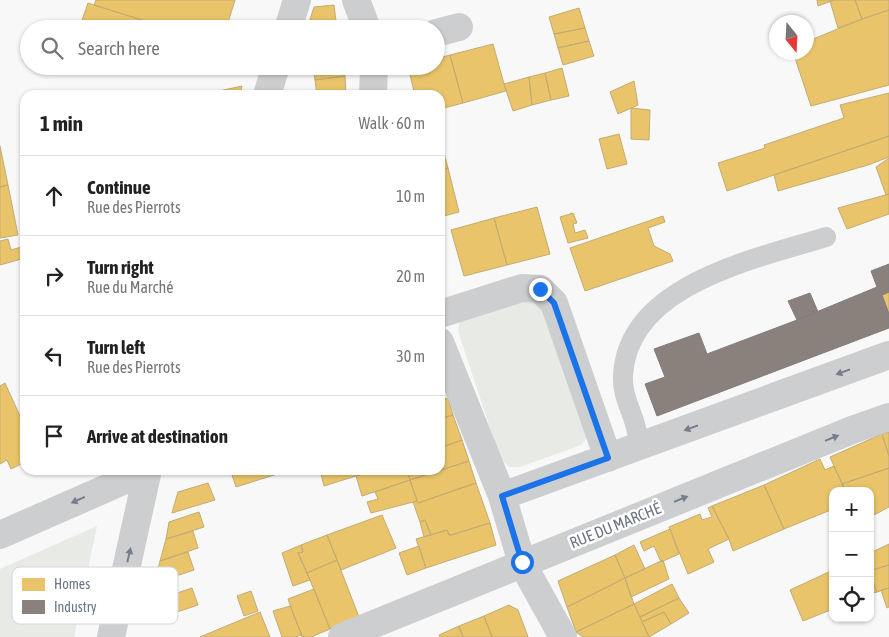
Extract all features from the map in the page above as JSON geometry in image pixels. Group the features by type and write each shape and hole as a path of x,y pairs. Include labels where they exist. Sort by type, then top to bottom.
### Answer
{"street":[{"path":"291,20 297,0"},
{"path":"356,0 364,20"},
{"path":"269,90 273,75"},
{"path":"373,90 374,75"},
{"path":"445,312 522,288 540,289 554,303 608,458"},
{"path":"445,354 502,496 522,562 563,637"},
{"path":"502,496 889,355"},
{"name":"RUE DU MARCHÉ","path":"342,637 522,562 889,417"},
{"path":"0,535 137,475"},
{"path":"127,567 147,475"},
{"path":"111,637 114,624"}],"lane":[{"path":"640,446 625,400 622,376 627,351 639,326 667,298 705,277 826,237"}],"shaded area":[{"path":"535,298 546,311 587,432 586,439 581,445 520,467 509,467 500,458 458,331 460,321"},
{"path":"97,526 89,567 12,567 12,624 77,624 74,637 0,637 0,569"}],"building: Homes":[{"path":"96,0 235,0 229,20 142,20 94,5"},
{"path":"817,0 834,0 818,6"},
{"path":"855,0 862,19 838,28 830,1"},
{"path":"855,0 889,0 889,10 862,19"},
{"path":"88,3 142,20 82,20"},
{"path":"334,5 336,20 310,20 314,7"},
{"path":"579,8 585,28 554,34 549,17"},
{"path":"889,10 889,85 811,106 796,60 814,60 814,39"},
{"path":"585,28 589,41 558,48 554,34"},
{"path":"589,41 594,56 563,65 558,48"},
{"path":"493,44 506,91 463,103 450,55"},
{"path":"450,55 463,103 445,108 445,90 414,90 410,75 445,75 445,56"},
{"path":"562,68 569,96 551,100 545,73"},
{"path":"545,73 551,100 532,105 529,77"},
{"path":"314,75 345,76 315,80"},
{"path":"345,76 346,90 316,90 315,80"},
{"path":"529,77 532,105 513,111 504,84"},
{"path":"634,81 638,105 618,114 610,92"},
{"path":"242,86 241,90 224,90"},
{"path":"889,93 889,136 727,191 718,163 765,148 764,145 844,118 840,105"},
{"path":"631,108 650,110 649,140 631,139"},
{"path":"619,134 627,164 607,169 599,139"},
{"path":"889,136 889,157 778,191 774,175"},
{"path":"0,146 8,185 0,187"},
{"path":"445,157 448,168 445,169"},
{"path":"889,158 889,194 886,195 876,167"},
{"path":"448,168 459,212 445,216 445,169"},
{"path":"8,185 18,235 0,238 0,187"},
{"path":"889,194 889,214 847,229 838,208"},
{"path":"537,207 550,254 507,265 494,218"},
{"path":"573,213 577,223 573,224 575,233 585,230 588,238 568,243 560,217"},
{"path":"663,216 665,222 648,228 654,246 670,254 673,261 585,291 570,248"},
{"path":"494,218 507,265 464,276 451,230"},
{"path":"8,239 11,250 20,247 20,259 0,265 0,241"},
{"path":"889,292 889,314 882,295"},
{"path":"5,383 20,416 20,464 11,469 7,460 0,464 0,386"},
{"path":"448,398 453,415 445,417 445,399"},
{"path":"453,415 462,440 445,446 445,417"},
{"path":"889,432 889,456 882,434"},
{"path":"882,434 889,456 889,468 842,484 830,457"},
{"path":"462,440 469,461 445,469 445,446"},
{"path":"820,459 825,470 834,466 844,487 829,487 829,511 784,529 764,485"},
{"path":"469,461 476,483 418,503 410,480 426,475 445,475 445,469"},
{"path":"889,468 889,507 874,515 874,487 843,487 842,484"},
{"path":"232,475 274,475 236,487"},
{"path":"321,475 359,475 324,486"},
{"path":"408,475 426,475 410,480"},
{"path":"408,475 410,480 362,496 356,476"},
{"path":"410,480 417,501 371,513 367,502 378,499 375,492"},
{"path":"208,483 215,500 172,513 178,492"},
{"path":"476,483 490,523 451,535 449,535 447,530 431,535 425,520 420,522 413,502 417,501 418,503"},
{"path":"764,485 784,529 733,551 712,506"},
{"path":"712,506 729,539 708,549 714,562 688,574 669,527 700,514 702,520 712,517 708,508"},
{"path":"199,512 204,527 166,539 169,522"},
{"path":"382,515 396,548 341,570 327,535"},
{"path":"425,520 431,535 424,537 420,522"},
{"path":"490,523 496,545 426,568 416,539 447,530 449,535 451,535"},
{"path":"670,529 679,554 661,562 654,546 644,551 640,542"},
{"path":"193,531 198,548 160,561 166,539"},
{"path":"327,535 337,560 307,573 298,553 303,552 301,545"},
{"path":"889,544 889,565 874,570 874,551"},
{"path":"301,545 303,552 298,553 310,580 293,586 282,553"},
{"path":"634,545 645,569 625,578 615,555"},
{"path":"419,546 426,568 407,575 399,553"},
{"path":"188,552 194,570 178,575 178,567 159,567 160,561"},
{"path":"615,555 625,578 567,607 558,581"},
{"path":"337,560 359,617 330,629 307,573"},
{"path":"663,560 669,579 631,597 625,578"},
{"path":"889,565 889,588 877,592 874,585 874,570"},
{"path":"829,572 829,611 803,621 790,590"},
{"path":"625,578 634,604 576,632 567,607"},
{"path":"672,584 679,598 640,617 634,604"},
{"path":"192,588 198,605 178,612 178,593"},
{"path":"889,588 889,607 887,608 881,590"},
{"path":"314,589 330,629 311,637 302,637 288,599"},
{"path":"251,591 258,611 244,616 237,596"},
{"path":"679,598 689,613 671,624 664,612 642,622 640,617"},
{"path":"634,604 649,637 583,637 576,632"},
{"path":"509,605 518,610 528,637 492,637 484,616"},
{"path":"290,606 302,635 282,637 273,611"},
{"path":"260,612 270,637 200,637 231,624"},
{"path":"664,612 671,624 649,637 642,622"},
{"path":"484,616 492,637 463,637 459,626"},
{"path":"459,626 463,637 440,637 439,635"}],"building: Industry":[{"path":"889,264 889,292 882,295 889,314 889,328 657,416 645,384 665,377 654,349 699,333 707,354 877,287 871,271"},
{"path":"810,293 818,312 797,320 788,301"}],"route":[{"path":"522,562 502,496 608,458 554,303 540,289"}]}
